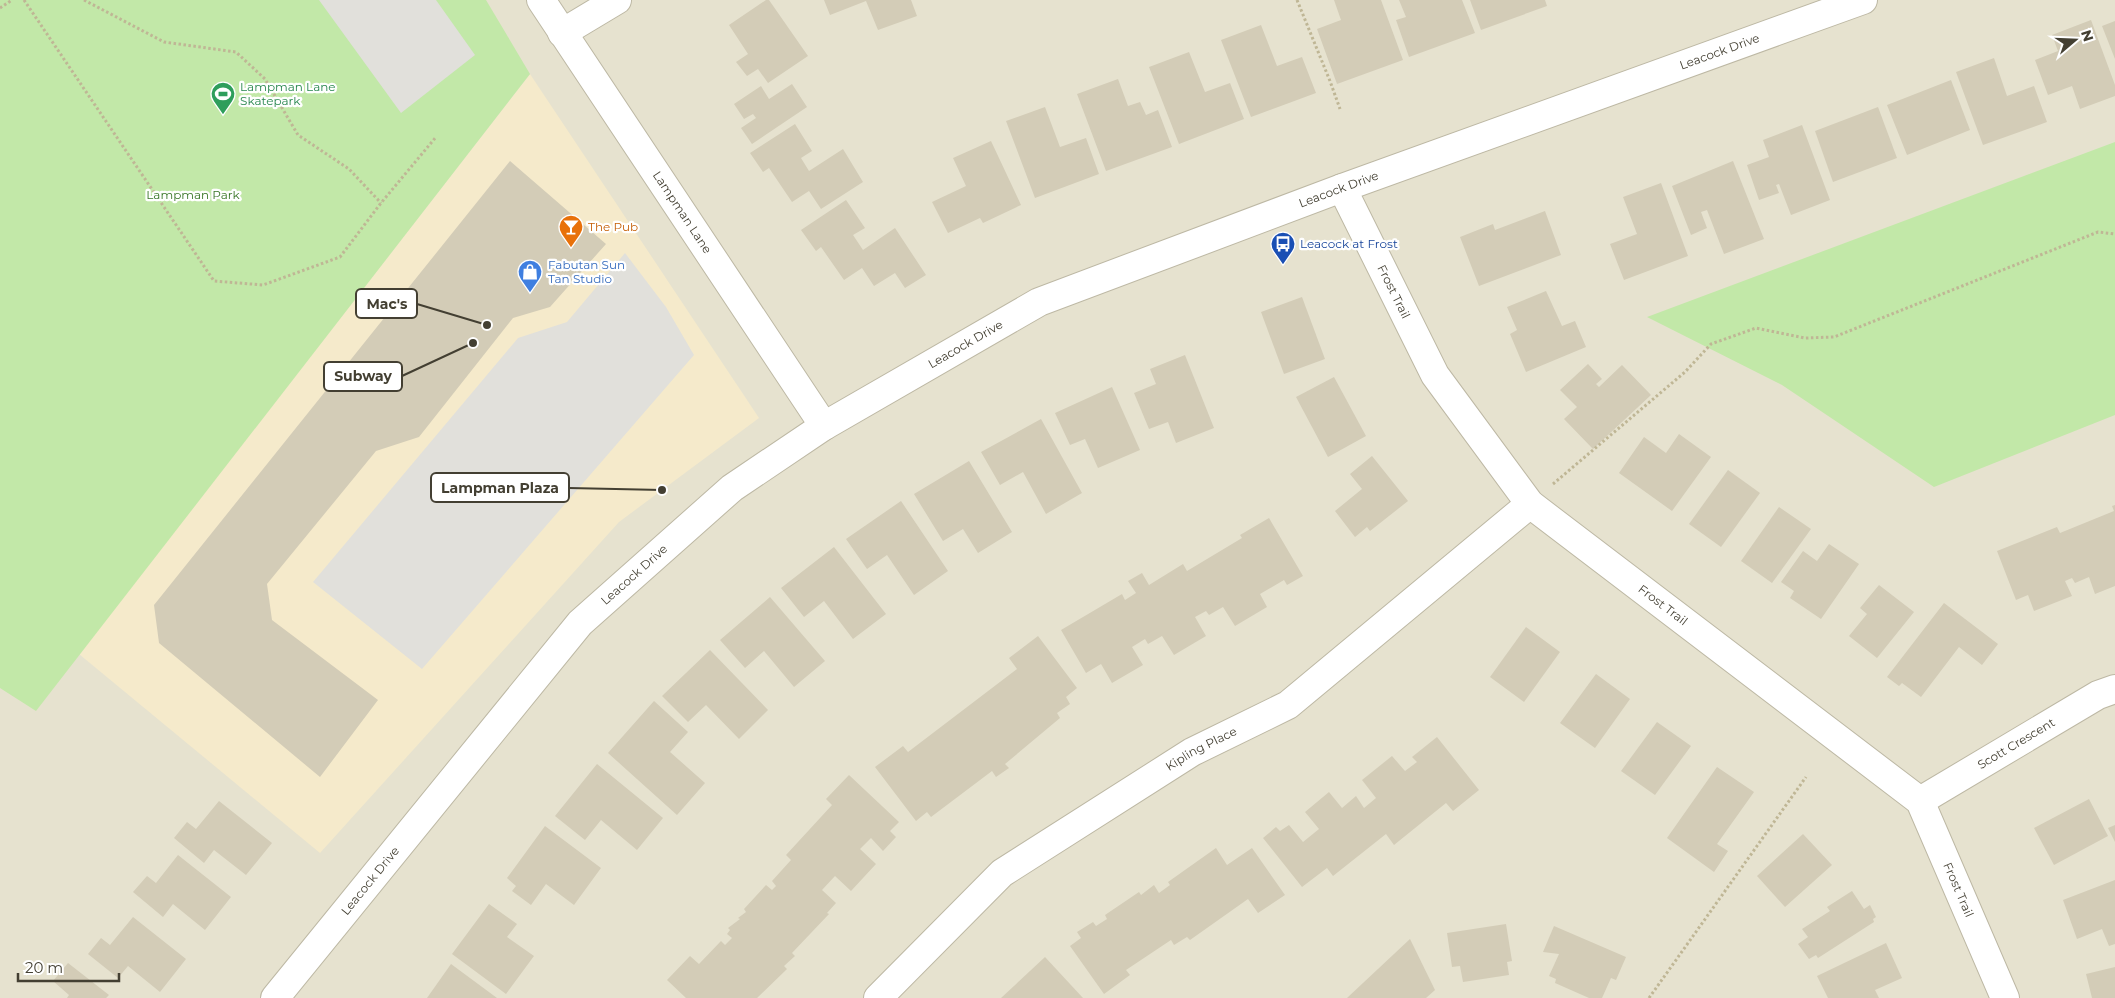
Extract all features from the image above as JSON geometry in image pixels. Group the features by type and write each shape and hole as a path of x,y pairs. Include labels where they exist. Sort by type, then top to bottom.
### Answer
{"street":[{"name":"Lampman Lane","path":"541,0 824,426"},
{"path":"562,33 617,0"},
{"name":"Leacock Drive","path":"275,998 580,623 732,488 824,426 1039,302 1342,188 1863,0"},
{"name":"Frost Trail","path":"1342,188 1435,375 1530,504 1920,802 2005,998"},
{"name":"Kipling Place","path":"878,998 1002,873 1192,752 1288,705 1530,504"},
{"name":"Scott Crescent","path":"1920,802 2098,696 2115,689"}],"path":[{"path":"0,8 12,0"},
{"path":"24,0 214,281 262,284 340,257 381,203 436,137"},
{"path":"84,0 164,42 236,52 265,79 298,135 349,169 381,203"},
{"path":"1297,0 1340,109"},
{"path":"1530,504 1685,372 1711,344 1756,328 1805,338 1834,337 2098,232 2115,234"},
{"path":"1648,998 1806,776"}],"shaded area":[{"path":"0,0 2115,0 2115,998 0,998"},
{"path":"319,0 436,0 475,55 401,113"},
{"path":"530,74 759,418 619,522 320,853 79,654"},
{"path":"625,253 666,307 694,355 422,669 313,582 518,338 567,322"}],"green space":[{"name":"Lampman Park","path":"0,0 486,0 530,74 36,711 0,688"},
{"path":"2115,142 2115,415 1934,487 1782,385 1647,317"}],"building":[{"path":"766,0 769,0 808,56 768,83 758,69 747,76 736,62 748,54 729,25"},
{"path":"824,0 911,0 917,16 878,30 866,1 830,15"},
{"path":"1334,0 1381,0 1403,60 1337,84 1317,29 1341,20"},
{"path":"1399,0 1462,0 1475,33 1409,57 1396,20 1406,17"},
{"path":"1470,0 1545,0 1547,6 1481,30"},
{"path":"2091,20 2115,85 2115,96 2080,109 2072,86 2048,95 2035,60 2058,51 2052,35"},
{"path":"2115,21 2115,59 2102,26"},
{"path":"1261,25 1277,66 1302,57 1316,93 1251,117 1221,40"},
{"path":"1189,52 1205,92 1230,83 1244,119 1179,144 1149,67"},
{"path":"1994,58 2007,96 2034,86 2047,122 1983,145 1956,72"},
{"path":"1118,79 1128,106 1140,102 1146,115 1158,110 1172,147 1106,171 1077,94"},
{"path":"1951,80 1970,130 1907,155 1887,105"},
{"path":"792,84 807,107 752,144 741,128 756,118 753,114 744,119 734,104 761,86 769,99"},
{"path":"1045,107 1060,147 1086,138 1099,174 1035,198 1006,121"},
{"path":"1878,107 1897,158 1833,182 1815,131"},
{"path":"795,124 812,151 801,158 809,171 843,149 863,182 821,209 809,191 792,202 769,168 763,172 750,153"},
{"path":"1802,125 1830,200 1791,215 1779,184 1776,185 1779,193 1759,200 1747,165 1769,157 1763,140"},
{"path":"991,141 1021,205 983,223 980,218 948,233 932,202 966,186 953,158"},
{"path":"510,161 606,244 550,307 513,318 419,437 376,451 267,584 272,620 378,700 320,777 159,643 154,605"},
{"path":"1733,161 1764,239 1724,254 1707,210 1701,212 1707,228 1691,235 1672,186"},
{"path":"1661,183 1688,256 1624,280 1610,244 1637,234 1623,197"},
{"path":"846,200 865,228 853,235 863,250 895,228 926,275 905,288 895,273 874,286 862,268 844,280 821,247 816,251 801,230"},
{"path":"1545,211 1561,255 1479,286 1460,237 1493,224 1495,230"},
{"path":"1546,291 1562,326 1575,321 1586,347 1526,372 1510,334 1517,330 1507,307"},
{"path":"1302,297 1325,359 1284,374 1261,312"},
{"path":"1185,355 1214,428 1176,443 1168,422 1149,429 1134,393 1156,384 1150,369"},
{"path":"1588,364 1602,379 1596,384 1599,387 1622,365 1651,395 1593,449 1564,419 1577,407 1560,390"},
{"path":"1334,377 1366,436 1328,457 1296,397"},
{"path":"1112,387 1140,450 1098,468 1085,439 1070,445 1055,413"},
{"path":"1041,419 1082,493 1046,514 1023,472 1000,485 981,452"},
{"path":"1679,434 1711,457 1672,511 1619,473 1644,437 1666,453"},
{"path":"1372,456 1408,501 1370,531 1367,527 1355,537 1335,511 1362,489 1350,474"},
{"path":"969,461 1012,532 978,553 963,529 943,541 914,494"},
{"path":"1728,470 1760,493 1721,547 1689,524"},
{"path":"901,501 948,571 914,595 887,555 867,569 846,539"},
{"path":"2115,505 2115,586 2095,594 2089,577 2075,583 2072,578 2065,581 2072,596 2034,611 2028,595 2016,600 1997,551 2057,527 2060,533 2114,511 2112,506"},
{"path":"1779,507 1811,529 1772,583 1741,561"},
{"path":"1269,518 1303,576 1287,585 1284,580 1260,594 1267,607 1235,626 1223,607 1209,615 1206,611 1195,617 1206,636 1174,655 1162,636 1148,644 1145,639 1132,647 1143,665 1112,683 1101,664 1086,673 1061,630 1122,594 1125,600 1136,593 1128,581 1142,573 1149,585 1183,564 1187,571 1242,538 1240,535"},
{"path":"1829,544 1859,564 1821,619 1790,598 1794,591 1781,582 1803,551 1817,561"},
{"path":"834,547 886,614 853,639 824,601 804,617 781,588"},
{"path":"1879,585 1914,612 1877,658 1849,636 1867,614 1860,608"},
{"path":"770,597 825,661 794,687 764,651 745,668 720,640"},
{"path":"1944,603 1998,644 1982,665 1959,647 1921,697 1902,683 1899,686 1887,677"},
{"path":"1526,627 1560,652 1524,702 1490,677"},
{"path":"1038,636 1077,688 1066,697 1070,704 1057,713 1060,718 1005,764 1009,768 996,777 992,771 931,817 927,812 916,821 875,767 903,746 908,752 1017,669 1009,658"},
{"path":"710,650 768,710 739,739 706,705 688,722 662,696"},
{"path":"1596,674 1630,699 1595,748 1560,723"},
{"path":"654,701 688,732 670,752 705,783 677,815 608,753"},
{"path":"1657,722 1691,746 1655,795 1621,771"},
{"path":"1437,737 1479,790 1453,811 1446,803 1394,845 1386,834 1333,876 1327,868 1302,887 1263,838 1276,827 1280,831 1289,825 1303,842 1319,829 1305,812 1329,792 1342,808 1356,796 1364,808 1376,798 1362,780 1392,756 1405,771 1417,762 1412,757"},
{"path":"597,764 663,818 637,850 601,820 585,840 555,816"},
{"path":"1717,767 1754,792 1717,844 1728,851 1714,872 1667,838"},
{"path":"849,775 899,822 890,831 896,837 883,851 871,838 860,849 876,864 851,891 835,876 822,890 836,903 827,913 829,914 792,953 795,956 784,966 787,969 757,998 686,998 667,980 690,956 699,964 721,941 725,945 732,938 727,934 730,930 728,928 740,919 738,918 746,912 744,909 766,885 772,890 776,886 772,881 791,860 786,855 832,805 826,799"},
{"path":"2089,799 2108,836 2054,865 2034,828"},
{"path":"219,801 272,843 246,875 214,850 204,863 174,838 187,822 196,829"},
{"path":"2115,825 2115,842 2108,828"},
{"path":"545,826 601,868 574,905 546,884 531,905 512,891 516,886 507,878"},
{"path":"1803,834 1832,865 1785,907 1757,876"},
{"path":"1216,848 1227,865 1252,848 1285,895 1258,913 1248,899 1190,940 1187,937 1174,945 1171,940 1126,970 1130,975 1104,994 1070,946 1081,938 1077,932 1093,922 1096,926 1107,919 1105,915 1139,892 1141,895 1154,885 1159,893 1170,885 1168,882"},
{"path":"178,855 231,897 205,930 173,904 163,917 133,892 147,876 156,883"},
{"path":"2115,880 2115,944 2109,946 2102,929 2077,939 2063,900"},
{"path":"1852,891 1864,909 1870,905 1876,917 1873,919 1874,922 1818,958 1816,955 1809,959 1798,944 1808,937 1802,929 1830,911 1827,907"},
{"path":"489,904 517,924 507,937 534,956 506,994 452,954"},
{"path":"133,917 186,959 160,992 128,966 118,978 88,954 101,938 110,945"},
{"path":"1506,924 1512,961 1507,962 1509,975 1463,982 1460,966 1452,967 1447,933"},
{"path":"1554,926 1626,957 1616,980 1611,978 1602,998 1589,998 1555,983 1556,979 1549,976 1559,954 1543,952"},
{"path":"1410,939 1435,990 1426,998 1347,998"},
{"path":"1886,943 1902,978 1875,990 1879,998 1828,998 1817,976"},
{"path":"1045,957 1083,998 1001,998"},
{"path":"68,963 109,995 106,998 67,998 69,995 53,981"},
{"path":"451,964 497,998 427,998"},
{"path":"2115,967 2115,998 2092,998 2086,974"}],"place":[{"name":"Lampman Lane Skatepark","path":"223,115"},
{"name":"The Pub","path":"571,248"},
{"name":"Leacock at Frost","path":"1283,265"},
{"name":"Fabutan Sun Tan Studio","path":"530,293"},
{"name":"Mac's","path":"487,325"},
{"name":"Subway","path":"473,343"},
{"name":"Lampman Plaza","path":"662,490"}]}
